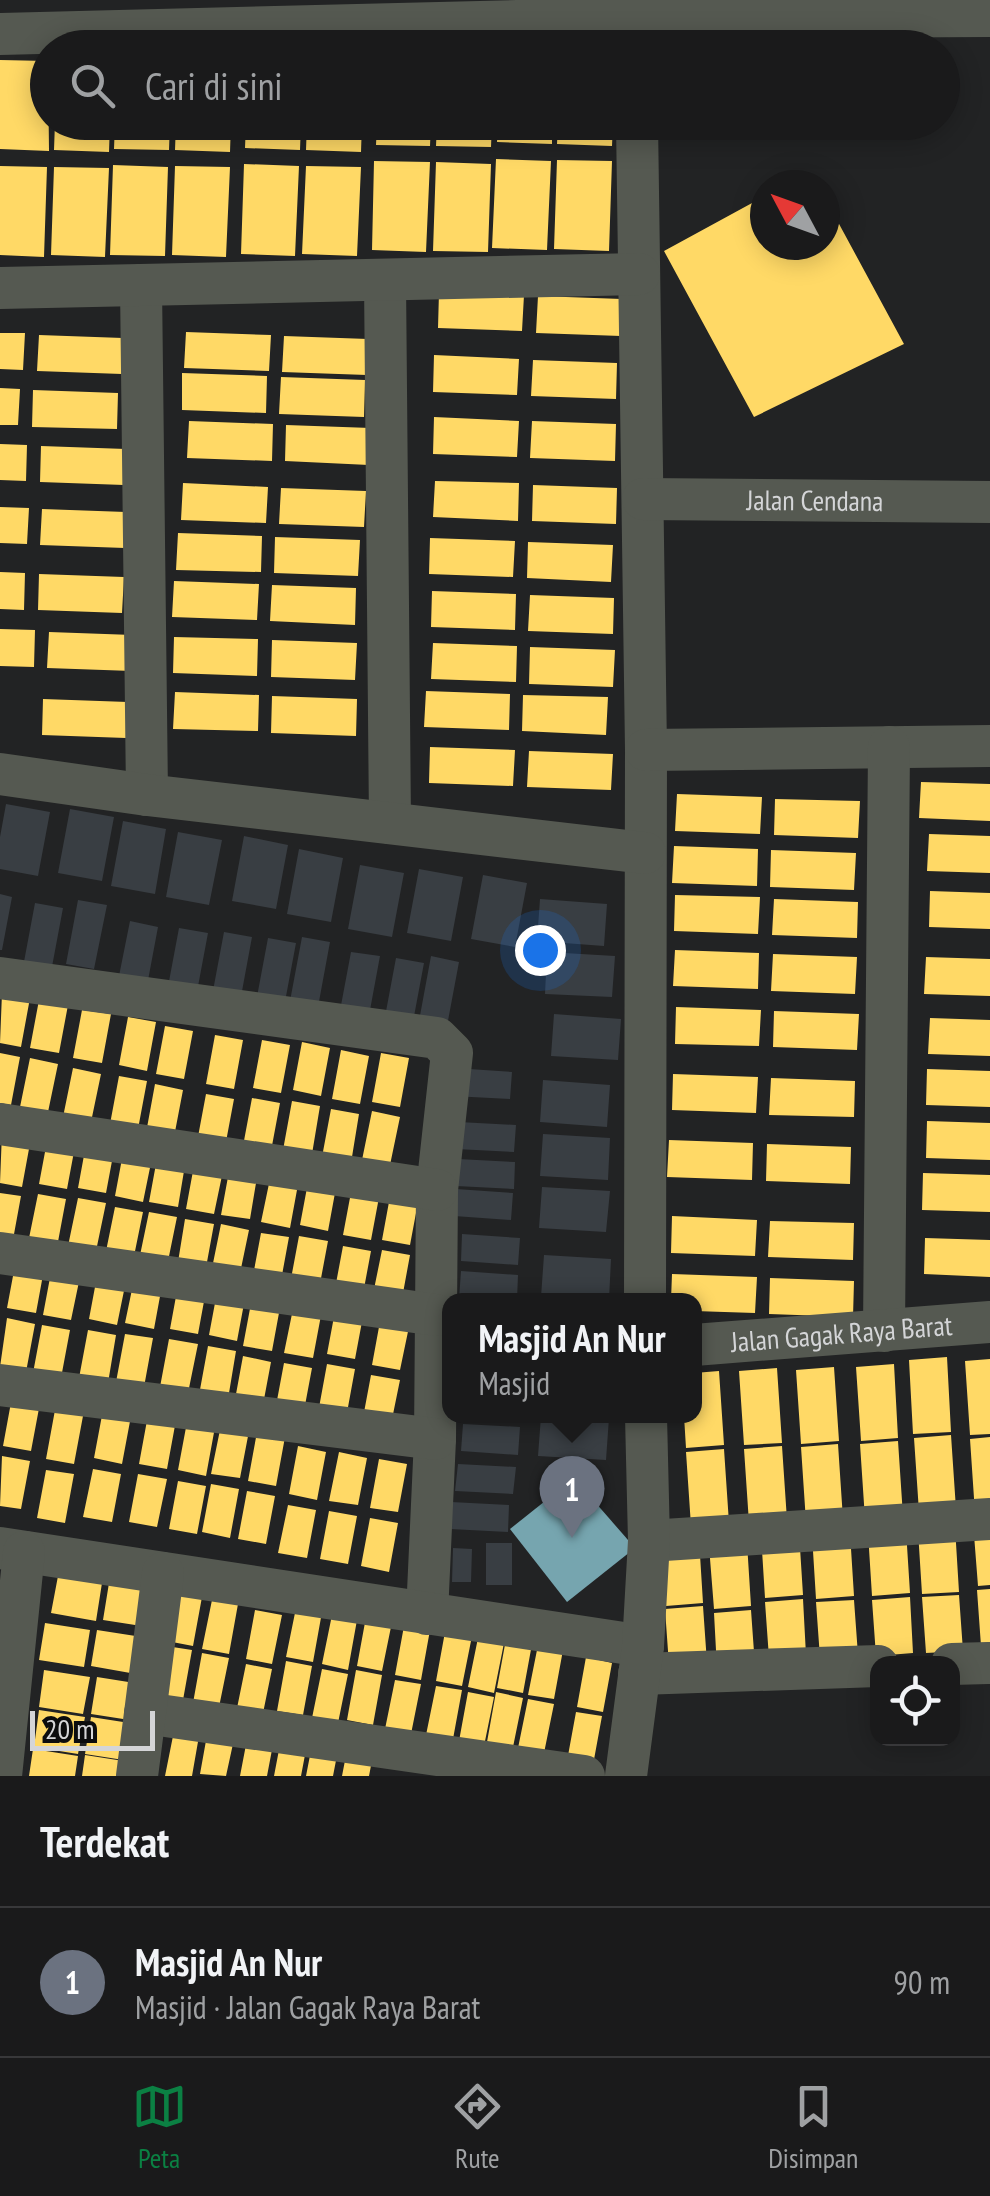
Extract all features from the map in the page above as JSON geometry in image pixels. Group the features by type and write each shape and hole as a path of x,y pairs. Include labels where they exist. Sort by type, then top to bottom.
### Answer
{"street":[{"path":"212,30 990,16"},
{"path":"0,34 30,33"},
{"path":"637,140 646,750 645,1293"},
{"path":"0,288 640,274"},
{"path":"385,280 390,823"},
{"path":"141,285 147,795"},
{"name":"Jalan Cendana","path":"643,499 990,502"},
{"path":"646,750 990,746"},
{"path":"884,1331 888,747"},
{"path":"0,774 645,853"},
{"path":"0,978 437,1038 452,1054 437,1190 435,1439 427,1614"},
{"path":"0,1124 437,1190"},
{"path":"0,1253 436,1316"},
{"name":"Jalan Gagak Raya Barat","path":"702,1343 990,1322"},
{"path":"0,1385 435,1439"},
{"path":"626,1776 641,1660 648,1542 646,1423"},
{"path":"648,1542 990,1518"},
{"path":"1,1776 12,1550 427,1614 641,1660 870,1666"},
{"path":"137,1776 163,1573"},
{"path":"145,1713 584,1776"}],"building: Hunian":[{"path":"0,60 30,61 30,140 49,140 49,151 0,149"},
{"path":"54,140 109,140 109,152 54,150"},
{"path":"114,140 169,140 169,150 114,149"},
{"path":"175,140 230,140 230,152 175,150"},
{"path":"245,140 300,140 300,150 245,148"},
{"path":"306,140 361,140 361,152 306,150"},
{"path":"376,140 430,140 430,146 376,145"},
{"path":"436,140 491,140 491,147 436,146"},
{"path":"552,140 552,144 497,142"},
{"path":"557,140 612,140 612,146 557,144"},
{"path":"496,159 551,161 547,250 492,248"},
{"path":"557,160 612,161 609,251 554,249"},
{"path":"374,161 430,162 426,252 372,250"},
{"path":"436,162 491,164 488,252 433,251"},
{"path":"244,164 299,166 295,256 241,254"},
{"path":"113,165 168,167 165,256 110,255"},
{"path":"0,166 47,167 44,257 0,255"},
{"path":"175,166 230,167 226,257 172,255"},
{"path":"306,166 361,167 357,256 302,254"},
{"path":"54,167 109,168 105,257 51,255"},
{"path":"750,204 750,260 840,260 840,226 904,344 754,417 664,251"},
{"path":"439,292 524,295 522,331 438,328"},
{"path":"538,296 622,299 621,336 536,333"},
{"path":"186,332 271,335 269,371 184,368"},
{"path":"0,333 25,333 23,370 0,369"},
{"path":"39,335 123,338 122,374 37,371"},
{"path":"284,336 368,339 367,375 282,372"},
{"path":"434,355 519,359 517,395 433,392"},
{"path":"533,360 617,363 616,399 531,396"},
{"path":"182,373 267,376 266,413 182,410"},
{"path":"281,377 365,380 364,417 279,414"},
{"path":"0,388 20,389 18,425 0,425"},
{"path":"33,390 118,393 117,429 32,427"},
{"path":"434,417 519,421 517,457 433,454"},
{"path":"189,421 273,424 272,461 187,458"},
{"path":"532,421 616,424 615,461 530,458"},
{"path":"286,425 371,428 369,465 285,461"},
{"path":"0,444 27,445 26,481 0,480"},
{"path":"41,446 126,449 124,485 40,482"},
{"path":"435,481 519,483 518,521 433,517"},
{"path":"183,483 268,487 266,523 181,520"},
{"path":"533,485 617,488 616,524 532,521"},
{"path":"281,488 366,491 364,527 279,524"},
{"path":"0,507 29,508 27,544 0,543"},
{"path":"42,509 126,512 125,548 40,545"},
{"path":"178,533 262,536 261,572 176,570"},
{"path":"275,537 360,540 358,576 274,573"},
{"path":"430,538 515,541 513,577 429,574"},
{"path":"528,542 613,545 611,582 527,578"},
{"path":"0,572 25,573 24,610 0,609"},
{"path":"39,574 124,577 122,613 38,610"},
{"path":"174,581 259,584 257,620 172,617"},
{"path":"272,585 356,588 355,625 270,621"},
{"path":"432,591 516,594 515,630 431,627"},
{"path":"530,595 614,598 613,634 528,631"},
{"path":"0,629 35,630 34,667 0,666"},
{"path":"49,632 133,635 132,671 47,668"},
{"path":"174,637 258,639 257,676 173,673"},
{"path":"272,640 357,643 355,680 271,677"},
{"path":"433,643 517,646 516,682 431,679"},
{"path":"530,647 615,650 613,687 529,684"},
{"path":"426,691 510,694 509,730 424,727"},
{"path":"175,692 259,695 258,731 173,729"},
{"path":"523,695 608,697 606,735 522,731"},
{"path":"272,696 357,699 356,736 271,733"},
{"path":"43,699 128,702 126,738 42,735"},
{"path":"430,747 515,750 513,786 429,783"},
{"path":"529,751 613,754 611,790 527,787"},
{"path":"921,782 990,784 990,821 919,818"},
{"path":"677,794 762,797 760,834 675,831"},
{"path":"775,799 860,801 858,838 774,835"},
{"path":"929,834 990,836 990,873 927,871"},
{"path":"674,846 758,849 757,886 672,883"},
{"path":"771,850 856,853 854,890 770,887"},
{"path":"930,891 990,893 990,929 929,927"},
{"path":"675,895 760,897 758,934 674,931"},
{"path":"774,899 858,902 857,938 772,935"},
{"path":"675,950 759,953 758,989 673,986"},
{"path":"773,954 857,957 855,994 771,991"},
{"path":"926,957 990,959 990,996 924,994"},
{"path":"2,993 30,998 21,1047 0,1043"},
{"path":"39,1000 68,1005 59,1053 30,1048"},
{"path":"676,1007 761,1010 759,1046 675,1044"},
{"path":"82,1010 111,1014 102,1063 73,1058"},
{"path":"774,1011 859,1014 857,1050 773,1047"},
{"path":"128,1017 156,1022 147,1071 119,1065"},
{"path":"930,1018 990,1020 990,1056 928,1054"},
{"path":"165,1026 193,1031 184,1079 156,1074"},
{"path":"215,1035 243,1040 234,1089 206,1084"},
{"path":"262,1040 290,1045 281,1093 253,1088"},
{"path":"302,1042 330,1048 321,1096 293,1090"},
{"path":"341,1050 369,1056 360,1104 332,1099"},
{"path":"0,1053 20,1057 11,1105 0,1103"},
{"path":"381,1053 409,1058 400,1107 372,1102"},
{"path":"30,1058 58,1064 48,1112 20,1107"},
{"path":"73,1068 101,1074 91,1122 63,1117"},
{"path":"927,1069 990,1071 990,1107 926,1105"},
{"path":"673,1074 758,1077 756,1113 672,1110"},
{"path":"119,1076 147,1081 138,1129 110,1124"},
{"path":"771,1078 855,1081 854,1117 769,1115"},
{"path":"155,1084 183,1090 174,1137 146,1133"},
{"path":"206,1094 234,1099 225,1147 197,1142"},
{"path":"252,1098 280,1103 271,1151 243,1146"},
{"path":"292,1101 320,1106 312,1154 283,1150"},
{"path":"331,1109 359,1114 351,1163 322,1157"},
{"path":"372,1111 400,1117 390,1165 362,1160"},
{"path":"927,1121 990,1123 990,1160 926,1158"},
{"path":"2,1132 31,1138 22,1187 0,1183"},
{"path":"48,1136 76,1141 67,1189 39,1184"},
{"path":"87,1139 115,1145 106,1193 78,1188"},
{"path":"669,1140 753,1143 752,1180 667,1177"},
{"path":"767,1144 851,1147 850,1184 766,1181"},
{"path":"124,1148 153,1153 143,1202 115,1196"},
{"path":"158,1153 186,1159 178,1207 149,1202"},
{"path":"195,1160 224,1166 214,1214 186,1209"},
{"path":"230,1166 258,1171 250,1219 221,1215"},
{"path":"923,1173 990,1175 990,1212 922,1210"},
{"path":"271,1174 299,1179 290,1228 261,1222"},
{"path":"309,1177 337,1182 328,1231 300,1225"},
{"path":"352,1187 380,1192 371,1240 343,1235"},
{"path":"391,1191 419,1197 410,1245 382,1240"},
{"path":"0,1193 21,1196 12,1245 0,1243"},
{"path":"38,1194 66,1199 57,1247 28,1243"},
{"path":"78,1198 106,1203 96,1251 68,1246"},
{"path":"115,1207 143,1212 133,1261 105,1256"},
{"path":"149,1212 177,1217 167,1266 139,1260"},
{"path":"672,1216 757,1220 755,1256 671,1253"},
{"path":"185,1219 214,1224 205,1273 177,1268"},
{"path":"770,1221 854,1223 853,1260 768,1257"},
{"path":"221,1224 249,1230 239,1278 211,1273"},
{"path":"261,1233 289,1237 280,1286 252,1281"},
{"path":"299,1236 328,1241 319,1289 290,1284"},
{"path":"925,1238 990,1240 990,1277 924,1274"},
{"path":"343,1246 371,1251 362,1299 334,1294"},
{"path":"382,1250 410,1255 401,1304 372,1299"},
{"path":"16,1260 45,1264 36,1313 7,1308"},
{"path":"52,1267 81,1272 71,1320 43,1315"},
{"path":"98,1271 127,1276 117,1325 89,1319"},
{"path":"672,1274 757,1277 755,1313 702,1311 702,1293 671,1293"},
{"path":"135,1275 163,1280 154,1329 125,1323"},
{"path":"770,1278 854,1281 853,1317 769,1314"},
{"path":"179,1280 207,1285 198,1334 170,1329"},
{"path":"218,1287 246,1293 237,1341 209,1335"},
{"path":"252,1298 281,1302 272,1351 243,1346"},
{"path":"294,1304 322,1310 313,1358 284,1353"},
{"path":"336,1306 364,1311 355,1359 327,1354"},
{"path":"381,1316 410,1322 400,1370 372,1365"},
{"path":"7,1318 35,1324 26,1372 0,1367"},
{"path":"42,1325 70,1330 61,1378 33,1373"},
{"path":"88,1330 116,1335 108,1383 79,1378"},
{"path":"125,1334 153,1338 144,1387 116,1382"},
{"path":"169,1339 198,1344 188,1393 160,1387"},
{"path":"208,1346 236,1351 228,1399 199,1395"},
{"path":"243,1356 271,1362 262,1410 234,1405"},
{"path":"947,1357 951,1432 913,1434 909,1360"},
{"path":"990,1359 990,1434 970,1435 965,1361"},
{"path":"284,1363 312,1368 303,1416 275,1411"},
{"path":"327,1364 355,1369 346,1418 318,1413"},
{"path":"894,1364 898,1438 861,1441 856,1367"},
{"path":"834,1367 839,1441 801,1444 796,1370"},
{"path":"777,1368 782,1443 744,1445 739,1371"},
{"path":"719,1371 724,1445 686,1448 684,1423 702,1423 702,1372"},
{"path":"371,1375 400,1380 390,1429 362,1423"},
{"path":"12,1397 40,1403 31,1451 3,1446"},
{"path":"55,1410 83,1416 74,1464 46,1459"},
{"path":"103,1410 131,1416 122,1464 94,1458"},
{"path":"148,1415 176,1420 167,1469 139,1464"},
{"path":"187,1422 215,1427 206,1476 178,1470"},
{"path":"221,1425 249,1431 240,1478 211,1474"},
{"path":"257,1432 285,1437 276,1486 248,1481"},
{"path":"951,1435 956,1509 919,1512 914,1438"},
{"path":"990,1437 990,1512 975,1513 970,1439"},
{"path":"898,1441 903,1516 865,1519 860,1444"},
{"path":"838,1444 843,1519 806,1522 801,1447"},
{"path":"298,1446 326,1452 317,1500 289,1494"},
{"path":"782,1446 787,1520 749,1523 744,1449"},
{"path":"724,1449 729,1523 691,1526 686,1452"},
{"path":"339,1452 367,1458 358,1505 329,1501"},
{"path":"2,1456 30,1461 21,1509 0,1506"},
{"path":"379,1459 407,1464 398,1512 370,1508"},
{"path":"93,1469 121,1474 112,1522 83,1517"},
{"path":"46,1470 74,1474 65,1523 37,1518"},
{"path":"138,1474 167,1479 157,1527 129,1522"},
{"path":"178,1481 206,1486 197,1534 169,1529"},
{"path":"211,1484 239,1489 230,1538 202,1532"},
{"path":"247,1491 275,1496 266,1544 238,1539"},
{"path":"288,1505 316,1510 307,1558 278,1553"},
{"path":"329,1511 357,1516 348,1564 320,1559"},
{"path":"370,1518 398,1523 389,1572 361,1566"},
{"path":"990,1521 990,1585 978,1586 973,1522"},
{"path":"955,1527 959,1592 922,1594 918,1531"},
{"path":"906,1530 910,1593 872,1596 868,1533"},
{"path":"799,1532 803,1595 765,1598 761,1534"},
{"path":"850,1533 854,1596 816,1599 812,1535"},
{"path":"699,1539 703,1603 666,1606 661,1542"},
{"path":"747,1543 751,1606 714,1609 709,1546"},
{"path":"58,1576 102,1583 96,1621 51,1613"},
{"path":"109,1583 155,1590 148,1627 103,1620"},
{"path":"990,1589 990,1645 981,1646 977,1590"},
{"path":"177,1592 202,1597 193,1646 167,1641"},
{"path":"959,1595 963,1651 926,1653 922,1597"},
{"path":"910,1597 913,1653 876,1656 872,1600"},
{"path":"803,1599 806,1655 769,1658 765,1602"},
{"path":"212,1600 238,1604 229,1654 202,1649"},
{"path":"854,1600 858,1655 820,1658 816,1602"},
{"path":"703,1606 707,1663 669,1665 665,1609"},
{"path":"296,1608 322,1612 313,1662 286,1657"},
{"path":"255,1610 282,1615 272,1664 246,1659"},
{"path":"751,1610 755,1666 717,1669 714,1613"},
{"path":"332,1615 357,1620 348,1670 322,1664"},
{"path":"366,1617 392,1622 382,1671 357,1666"},
{"path":"45,1623 90,1630 84,1667 39,1660"},
{"path":"404,1626 430,1630 421,1680 395,1675"},
{"path":"97,1630 142,1637 136,1674 91,1666"},
{"path":"445,1632 472,1636 462,1686 436,1681"},
{"path":"478,1638 504,1643 494,1693 468,1687"},
{"path":"506,1639 532,1644 523,1693 497,1688"},
{"path":"538,1645 563,1650 554,1699 528,1695"},
{"path":"166,1646 192,1650 183,1700 157,1695"},
{"path":"202,1653 229,1658 219,1707 193,1703"},
{"path":"586,1657 612,1663 603,1712 577,1707"},
{"path":"286,1661 312,1666 303,1715 277,1711"},
{"path":"246,1664 272,1669 262,1718 236,1713"},
{"path":"322,1669 348,1674 338,1723 312,1718"},
{"path":"44,1670 90,1677 83,1714 39,1707"},
{"path":"356,1670 382,1675 373,1725 347,1720"},
{"path":"97,1677 141,1684 136,1721 91,1714"},
{"path":"395,1680 421,1684 411,1734 385,1729"},
{"path":"436,1686 462,1690 453,1739 426,1735"},
{"path":"468,1692 494,1697 484,1746 459,1741"},
{"path":"496,1692 523,1698 513,1747 487,1742"},
{"path":"528,1699 554,1704 544,1753 518,1748"},
{"path":"39,1710 85,1717 78,1754 34,1747"},
{"path":"576,1712 602,1716 593,1765 567,1761"},
{"path":"91,1717 136,1724 130,1761 85,1754"},
{"path":"209,1724 236,1730 226,1776 200,1774"},
{"path":"249,1729 275,1734 267,1776 240,1776"},
{"path":"174,1731 199,1736 192,1776 165,1776"},
{"path":"282,1734 308,1739 301,1776 274,1776"},
{"path":"313,1740 339,1745 333,1776 306,1776"},
{"path":"348,1745 374,1750 369,1776 342,1776"},
{"path":"33,1749 78,1756 75,1776 29,1776"},
{"path":"85,1755 130,1762 128,1776 82,1776"}],"building: Publik":[{"path":"574,1478 635,1548 567,1602 510,1529"}],"building: Lainnya":[{"path":"6,804 50,812 38,876 0,869"},
{"path":"70,809 114,817 102,881 58,873"},
{"path":"123,821 166,829 155,894 111,886"},
{"path":"178,832 222,840 209,905 166,897"},
{"path":"244,836 288,845 276,909 232,901"},
{"path":"299,849 343,858 331,922 287,914"},
{"path":"360,865 404,873 392,937 348,929"},
{"path":"419,869 463,877 451,941 407,933"},
{"path":"483,875 527,883 515,947 471,939"},
{"path":"0,894 12,897 2,950 0,950"},
{"path":"540,899 607,904 604,946 537,941"},
{"path":"78,900 107,905 94,969 66,964"},
{"path":"35,903 63,908 51,972 23,967"},
{"path":"130,921 158,927 146,991 117,986"},
{"path":"179,928 208,933 196,997 167,992"},
{"path":"224,932 252,937 240,1002 212,996"},
{"path":"302,937 330,942 318,1007 290,1001"},
{"path":"268,938 296,943 284,1007 256,1002"},
{"path":"351,952 380,956 368,1021 339,1016"},
{"path":"547,952 615,956 612,997 545,994"},
{"path":"431,956 459,962 447,1026 419,1021"},
{"path":"396,958 424,963 412,1027 384,1022"},
{"path":"554,1014 621,1019 618,1060 551,1056"},
{"path":"454,1068 512,1072 510,1099 452,1096"},
{"path":"543,1080 610,1085 607,1127 540,1122"},
{"path":"459,1122 516,1125 514,1152 456,1149"},
{"path":"543,1134 610,1138 608,1180 540,1176"},
{"path":"458,1159 515,1162 514,1189 456,1186"},
{"path":"542,1187 610,1191 606,1232 539,1228"},
{"path":"456,1189 513,1193 511,1220 454,1216"},
{"path":"462,1234 520,1238 518,1265 461,1261"},
{"path":"544,1255 611,1259 609,1293 541,1293"},
{"path":"461,1271 518,1275 517,1293 459,1293"},
{"path":"540,1423 609,1423 606,1460 538,1456"},
{"path":"463,1424 520,1427 518,1455 461,1451"},
{"path":"458,1464 516,1467 513,1494 455,1491"},
{"path":"451,1502 509,1505 508,1532 450,1529"},
{"path":"486,1543 512,1543 512,1585 486,1585"},
{"path":"453,1548 472,1549 471,1582 452,1582"}],"place":[{"name":"Masjid An Nur","path":"572,1538"}]}
